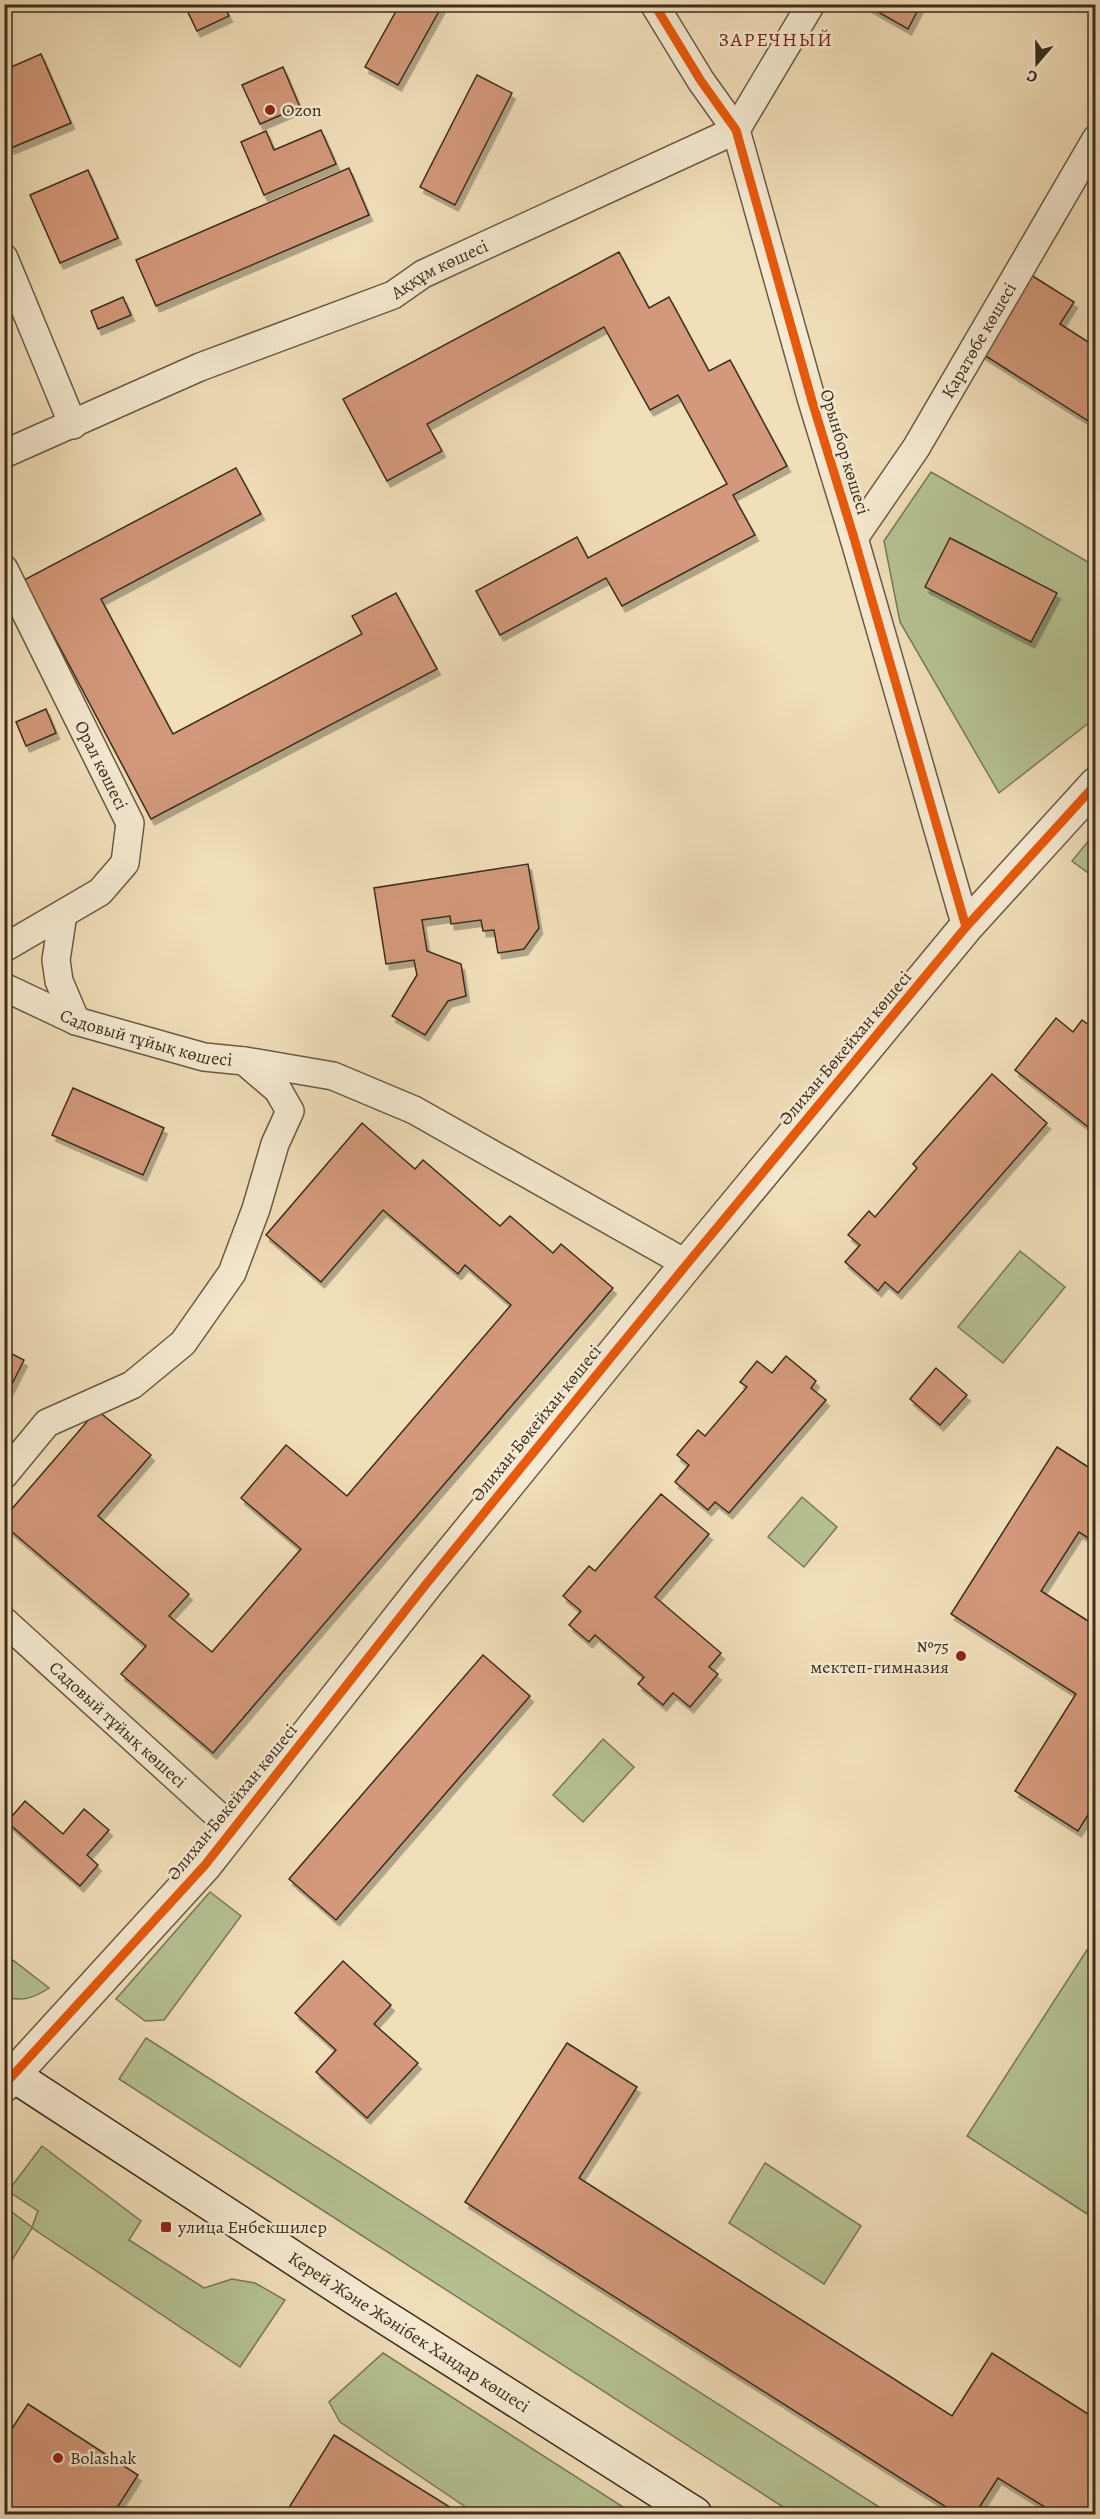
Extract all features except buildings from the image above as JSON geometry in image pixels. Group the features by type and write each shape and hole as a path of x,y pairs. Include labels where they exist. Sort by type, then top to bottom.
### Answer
{"street":[{"name":"Орынбор көшесі","path":"654,4 701,81 736,130 812,401 854,538 966,927"},
{"path":"736,130 811,4"},
{"name":"Аққұм көшесі","path":"4,454 200,367 393,295 423,274 736,130"},
{"name":"Қаратөбе көшесі","path":"854,538 916,448 1095,139"},
{"path":"4,258 73,425"},
{"name":"Орал көшесі","path":"4,569 130,823 125,863 100,892 4,948"},
{"name":"Әлихан Бөкейхан көшесі","path":"7,2076 102,1980 204,1865 427,1583 687,1264 966,927 1095,783"},
{"path":"63,914 56,960 59,981 76,1021"},
{"name":"Садовый тұйық көшесі","path":"4,987 76,1021 204,1057 244,1061 278,1090 290,1112 275,1144 256,1209 232,1273 183,1343 132,1385 47,1423 4,1475"},
{"path":"244,1061 333,1076 414,1110 687,1264"},
{"name":"Садовый тұйық көшесі","path":"4,1621 233,1829"},
{"name":"Керей Және Жәнібек Хандар көшесі","path":"7,2076 696,2514"}],"green space":[{"path":"931,472 1095,566 1095,718 999,793 900,622 884,541"},
{"path":"1095,833 1096,877 1095,878 1072,861"},
{"path":"1020,1251 1065,1287 1003,1363 958,1327"},
{"path":"802,1497 837,1527 804,1567 768,1537"},
{"path":"603,1739 634,1767 583,1822 553,1795"},
{"path":"210,1892 241,1916 164,2020 145,2021 116,1999"},
{"path":"1087,1950 1096,1955 1095,2219 967,2136"},
{"path":"4,1954 49,1988 28,1998 5,1997"},
{"path":"146,2038 890,2514 794,2514 119,2079"},
{"path":"42,2146 141,2221 129,2240 204,2288 232,2279 255,2283 285,2300 240,2367 32,2228 5,2271 5,2207 32,2227 38,2211 8,2191"},
{"path":"765,2163 861,2226 824,2284 729,2223"},
{"path":"383,2353 634,2514 476,2514 340,2422 329,2402"}],"cycle path":[{"path":"654,4 701,81 736,130 812,401 854,538 966,927"},
{"path":"4,2085 205,1865 427,1583 687,1264 966,927 1096,784"}],"place":[{"name":"Ozon","path":"270,110"},
{"name":"№75 мектеп-гимназия","path":"961,1656"},
{"name":"улица Енбекшилер","path":"166,2227"},
{"name":"Bolashak","path":"58,2458"}],"district":[{"name":"ЗАРЕЧНЫЙ","path":"776,39"}]}
